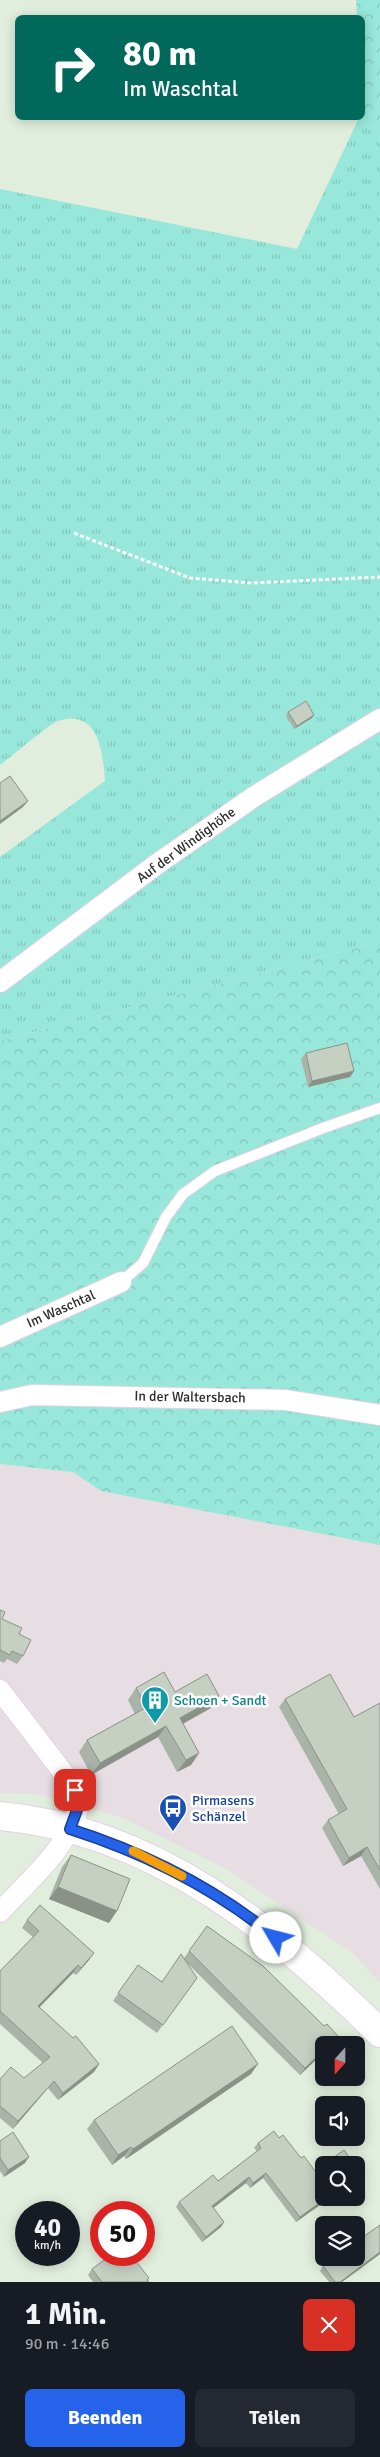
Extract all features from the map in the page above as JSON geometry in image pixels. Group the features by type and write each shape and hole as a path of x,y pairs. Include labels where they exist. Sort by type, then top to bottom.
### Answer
{"main road":[{"path":"0,1816 70,1829 147,1857 226,1902 299,1956 380,2033"}],"street":[{"name":"Auf der Windighöhe","path":"0,982 157,864 255,796 380,719"},
{"name":"Im Waschtal","path":"0,1337 122,1282"},
{"name":"In der Waltersbach","path":"0,1402 32,1395 286,1400 380,1415"},
{"path":"0,1690 75,1790 80,1802 70,1829 49,1858 0,1912"}],"lane":[{"path":"122,1282 143,1263 166,1217 183,1194 215,1172 323,1128 380,1108"}],"path":[{"path":"74,533 190,578 252,582 380,577"}],"shaded area":[{"path":"0,1464 73,1472 101,1491 380,1545 380,1983 353,1953 226,1869 121,1817 35,1794 0,1793"}],"green space":[{"path":"356,0 380,0 380,132 358,120 365,120 365,15 357,15"},
{"path":"358,120 380,132 380,942 0,1041 0,857 105,781 103,758 96,736 90,727 82,721 72,719 53,723 0,765 0,189 297,249"},
{"path":"380,942 380,1545 101,1491 73,1472 0,1464 0,1041"}],"building":[{"path":"306,701 314,715 297,726 288,712"},
{"path":"10,776 28,801 0,821 0,783"},
{"path":"347,1043 354,1071 312,1081 306,1053"},
{"path":"0,1610 5,1612 2,1619 22,1628 19,1634 31,1640 23,1656 12,1651 10,1655 0,1650"},
{"name":"Schoen + Sandt","path":"164,1672 175,1692 207,1674 219,1696 180,1718 199,1753 186,1760 166,1726 100,1763 87,1740 147,1707 136,1688"},
{"path":"330,1674 354,1717 380,1703 380,1870 367,1847 349,1858 328,1820 347,1809 285,1699"},
{"path":"71,1855 130,1879 117,1911 58,1887"},
{"path":"40,1905 94,1953 81,1968 78,1965 38,2006 73,2038 76,2036 99,2064 63,2093 54,2081 18,2121 0,2106 0,2079 11,2067 24,2078 50,2057 0,2011 0,1971 39,1931 27,1920"},
{"path":"207,1926 263,1966 324,2026 327,2024 338,2036 315,2036 315,2059 305,2068 189,1951"},
{"path":"181,1954 197,1978 163,2025 118,1993 138,1965 162,1982"},
{"path":"232,2026 258,2064 133,2149 131,2147 118,2155 94,2120"},
{"path":"274,2131 279,2138 283,2135 301,2158 304,2156 315,2171 315,2206 300,2217 266,2173 253,2183 249,2177 212,2206 224,2222 206,2237 179,2202 213,2175 218,2181 261,2148 258,2143"},
{"path":"13,2132 29,2157 8,2170 0,2158 0,2141"},
{"path":"344,2150 348,2156 336,2156"},
{"path":"380,2225 380,2252 365,2263 365,2236"},
{"path":"96,2266 140,2266 149,2278 147,2280 149,2282 102,2282 92,2269"},
{"path":"323,2266 361,2266 340,2282 335,2282"}],"slow traffic":[{"path":"133,1851 182,1876"}],"place":[{"name":"Schoen + Sandt","path":"155,1724"},
{"name":"Pirmasens Schänzel","path":"173,1832"}],"route":[{"path":"75,1790 80,1802 78,1812 70,1829 105,1840 147,1857 226,1902 276,1938"}]}
